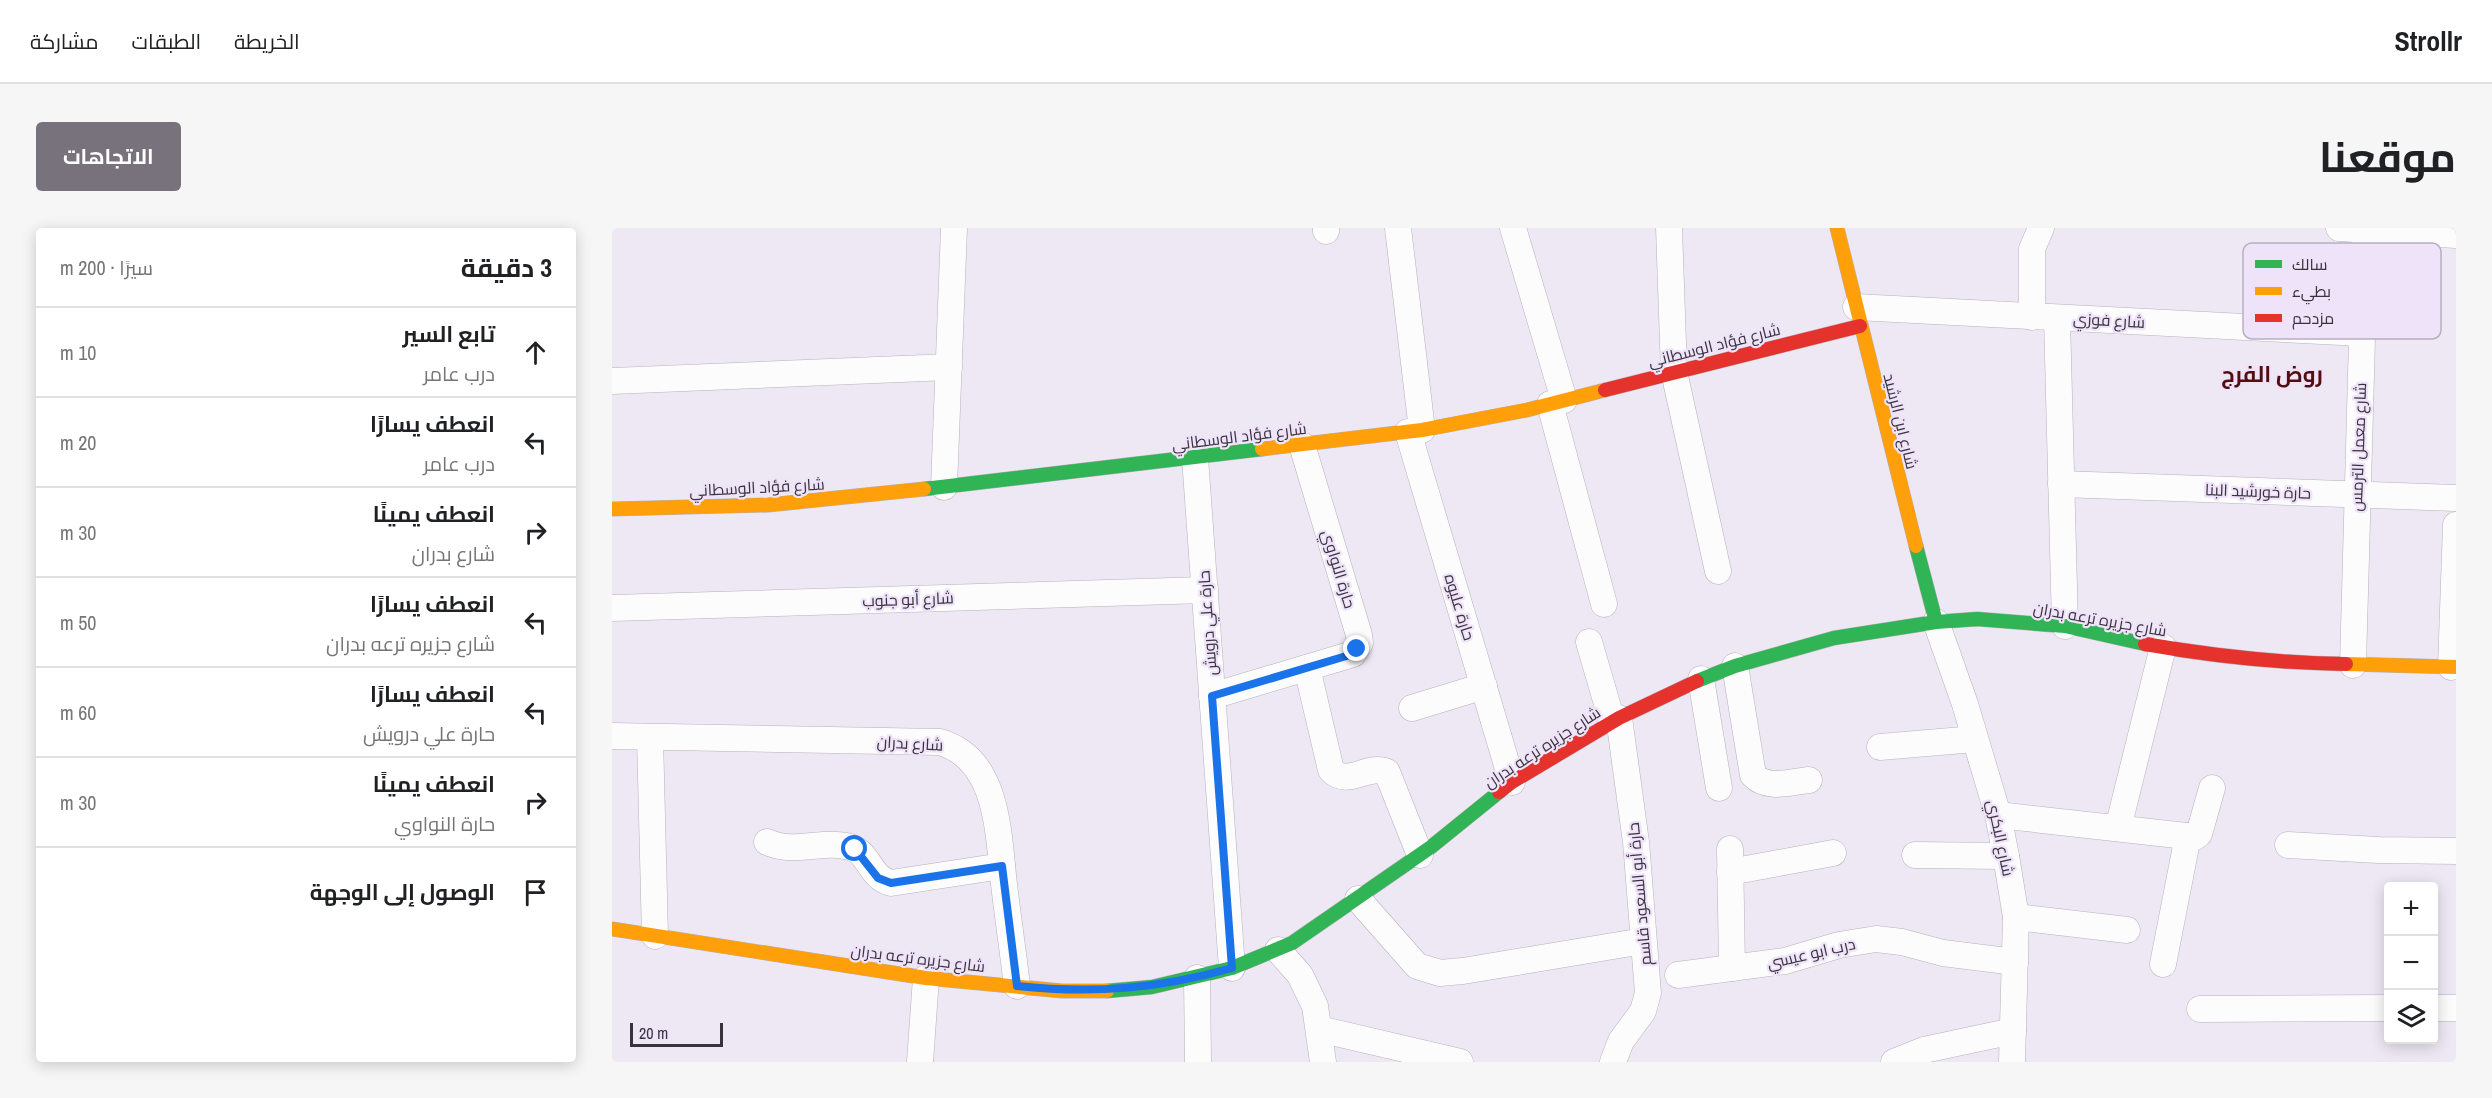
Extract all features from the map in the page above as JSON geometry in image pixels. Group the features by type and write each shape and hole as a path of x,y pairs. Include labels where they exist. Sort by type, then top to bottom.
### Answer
{"street":[{"path":"944,488 954,228"},
{"name":"حارة عليوه","path":"1398,228 1415,431 1512,782"},
{"path":"1513,228 1557,402 1604,604"},
{"path":"1669,228 1674,372 1718,571"},
{"name":"شارع ابن الرشيد","path":"1837,228 1936,622"},
{"path":"2041,228 2032,249 2045,317 2061,484 2065,626"},
{"path":"2339,228 2456,235"},
{"name":"شارع معمل الترمس","path":"2364,243 2365,230"},
{"name":"شارع فؤاد الوسطاني","path":"612,509 768,505 944,488 1415,431 1557,402 1674,372 1858,317"},
{"name":"شارع فوزي","path":"1858,317 2045,317 2243,327"},
{"name":"شارع معمل الترمس","path":"2353,665 2361,339"},
{"path":"612,381 949,368"},
{"name":"حارة النواوي","path":"1212,696 1353,654 1360,643 1302,445"},
{"name":"حارة علي درويش","path":"1195,458 1232,968"},
{"name":"حارة خورشيد البنا","path":"2061,484 2456,498"},
{"path":"2454,667 2456,525"},
{"name":"شارع أبو جنوب","path":"612,608 1205,590"},
{"name":"شارع جزيره ترعه بدران","path":"612,929 926,978 1062,991 1107,991 1152,987 1232,968 1278,950 1358,899 1420,855 1512,782 1615,720 1701,679 1735,666 1834,638 1936,622 1977,619 2065,626 2214,656 2287,663 2454,667"},
{"name":"شارع البكري","path":"1936,622 1998,815 2006,856 2016,918 2012,1062"},
{"name":"حارة أبو السعود قاسم","path":"1589,642 1615,720 1636,842 1648,993 1643,1011 1621,1041 1613,1062"},
{"path":"2118,828 2163,647"},
{"path":"1735,666 1753,775 1759,782 1768,784 1809,780"},
{"path":"1307,668 1331,770 1335,774 1348,778 1380,770 1389,775 1420,855"},
{"path":"1701,679 1719,788"},
{"path":"1412,708 1484,686"},
{"name":"شارع بدران","path":"612,736 940,742 954,747 966,756 982,777 995,810 1017,986"},
{"path":"650,737 655,936"},
{"path":"1880,747 1975,739"},
{"path":"2163,964 2193,836 2212,788"},
{"path":"1998,815 2193,836"},
{"path":"767,842 779,848 791,849 848,846 862,854 878,878 891,883 1002,866"},
{"path":"2288,845 2456,851"},
{"path":"1732,968 1730,861 1833,853"},
{"path":"1915,855 2006,856"},
{"path":"1358,899 1417,966 1440,973 1643,941"},
{"path":"2016,918 2127,930"},
{"name":"درب ابو عيسي","path":"1678,975 1785,961 1839,945 1875,939 1902,942 1943,953 2015,962"},
{"path":"1278,950 1300,975 1315,1006 1323,1062"},
{"path":"920,1062 926,978"},
{"path":"1197,978 1198,1062"},
{"path":"2200,1009 2384,1008"},
{"path":"2438,1008 2456,1008"},
{"path":"1319,1029 1460,1062"},
{"path":"1894,1062 1924,1050 2013,1031"}],"traffic: fast":[{"path":"924,489 1262,449"},
{"path":"1916,546 1936,622"},
{"path":"1697,681 1735,666 1834,638 1936,622 1977,619 2065,626 2145,644"},
{"path":"1107,991 1152,987 1232,968 1292,943 1431,847 1499,792"}],"traffic: slow":[{"path":"1837,228 1916,546"},
{"path":"1262,449 1422,430 1527,410 1605,390"},
{"path":"612,509 768,505 924,489"},
{"path":"2346,664 2456,667"},
{"path":"612,929 926,978 1062,991 1107,991"}],"traffic: jam":[{"path":"1605,390 1860,326"},
{"path":"2145,644 2245,658 2346,664"},
{"path":"1499,792 1619,718 1697,681"}],"district":[{"name":"روض الفرج","path":"2272,374"}],"route":[{"path":"855,849 862,854 878,878 891,883 1002,866 1017,986 1062,991 1107,991 1152,987 1232,968 1212,696 1353,654 1357,649"}]}
